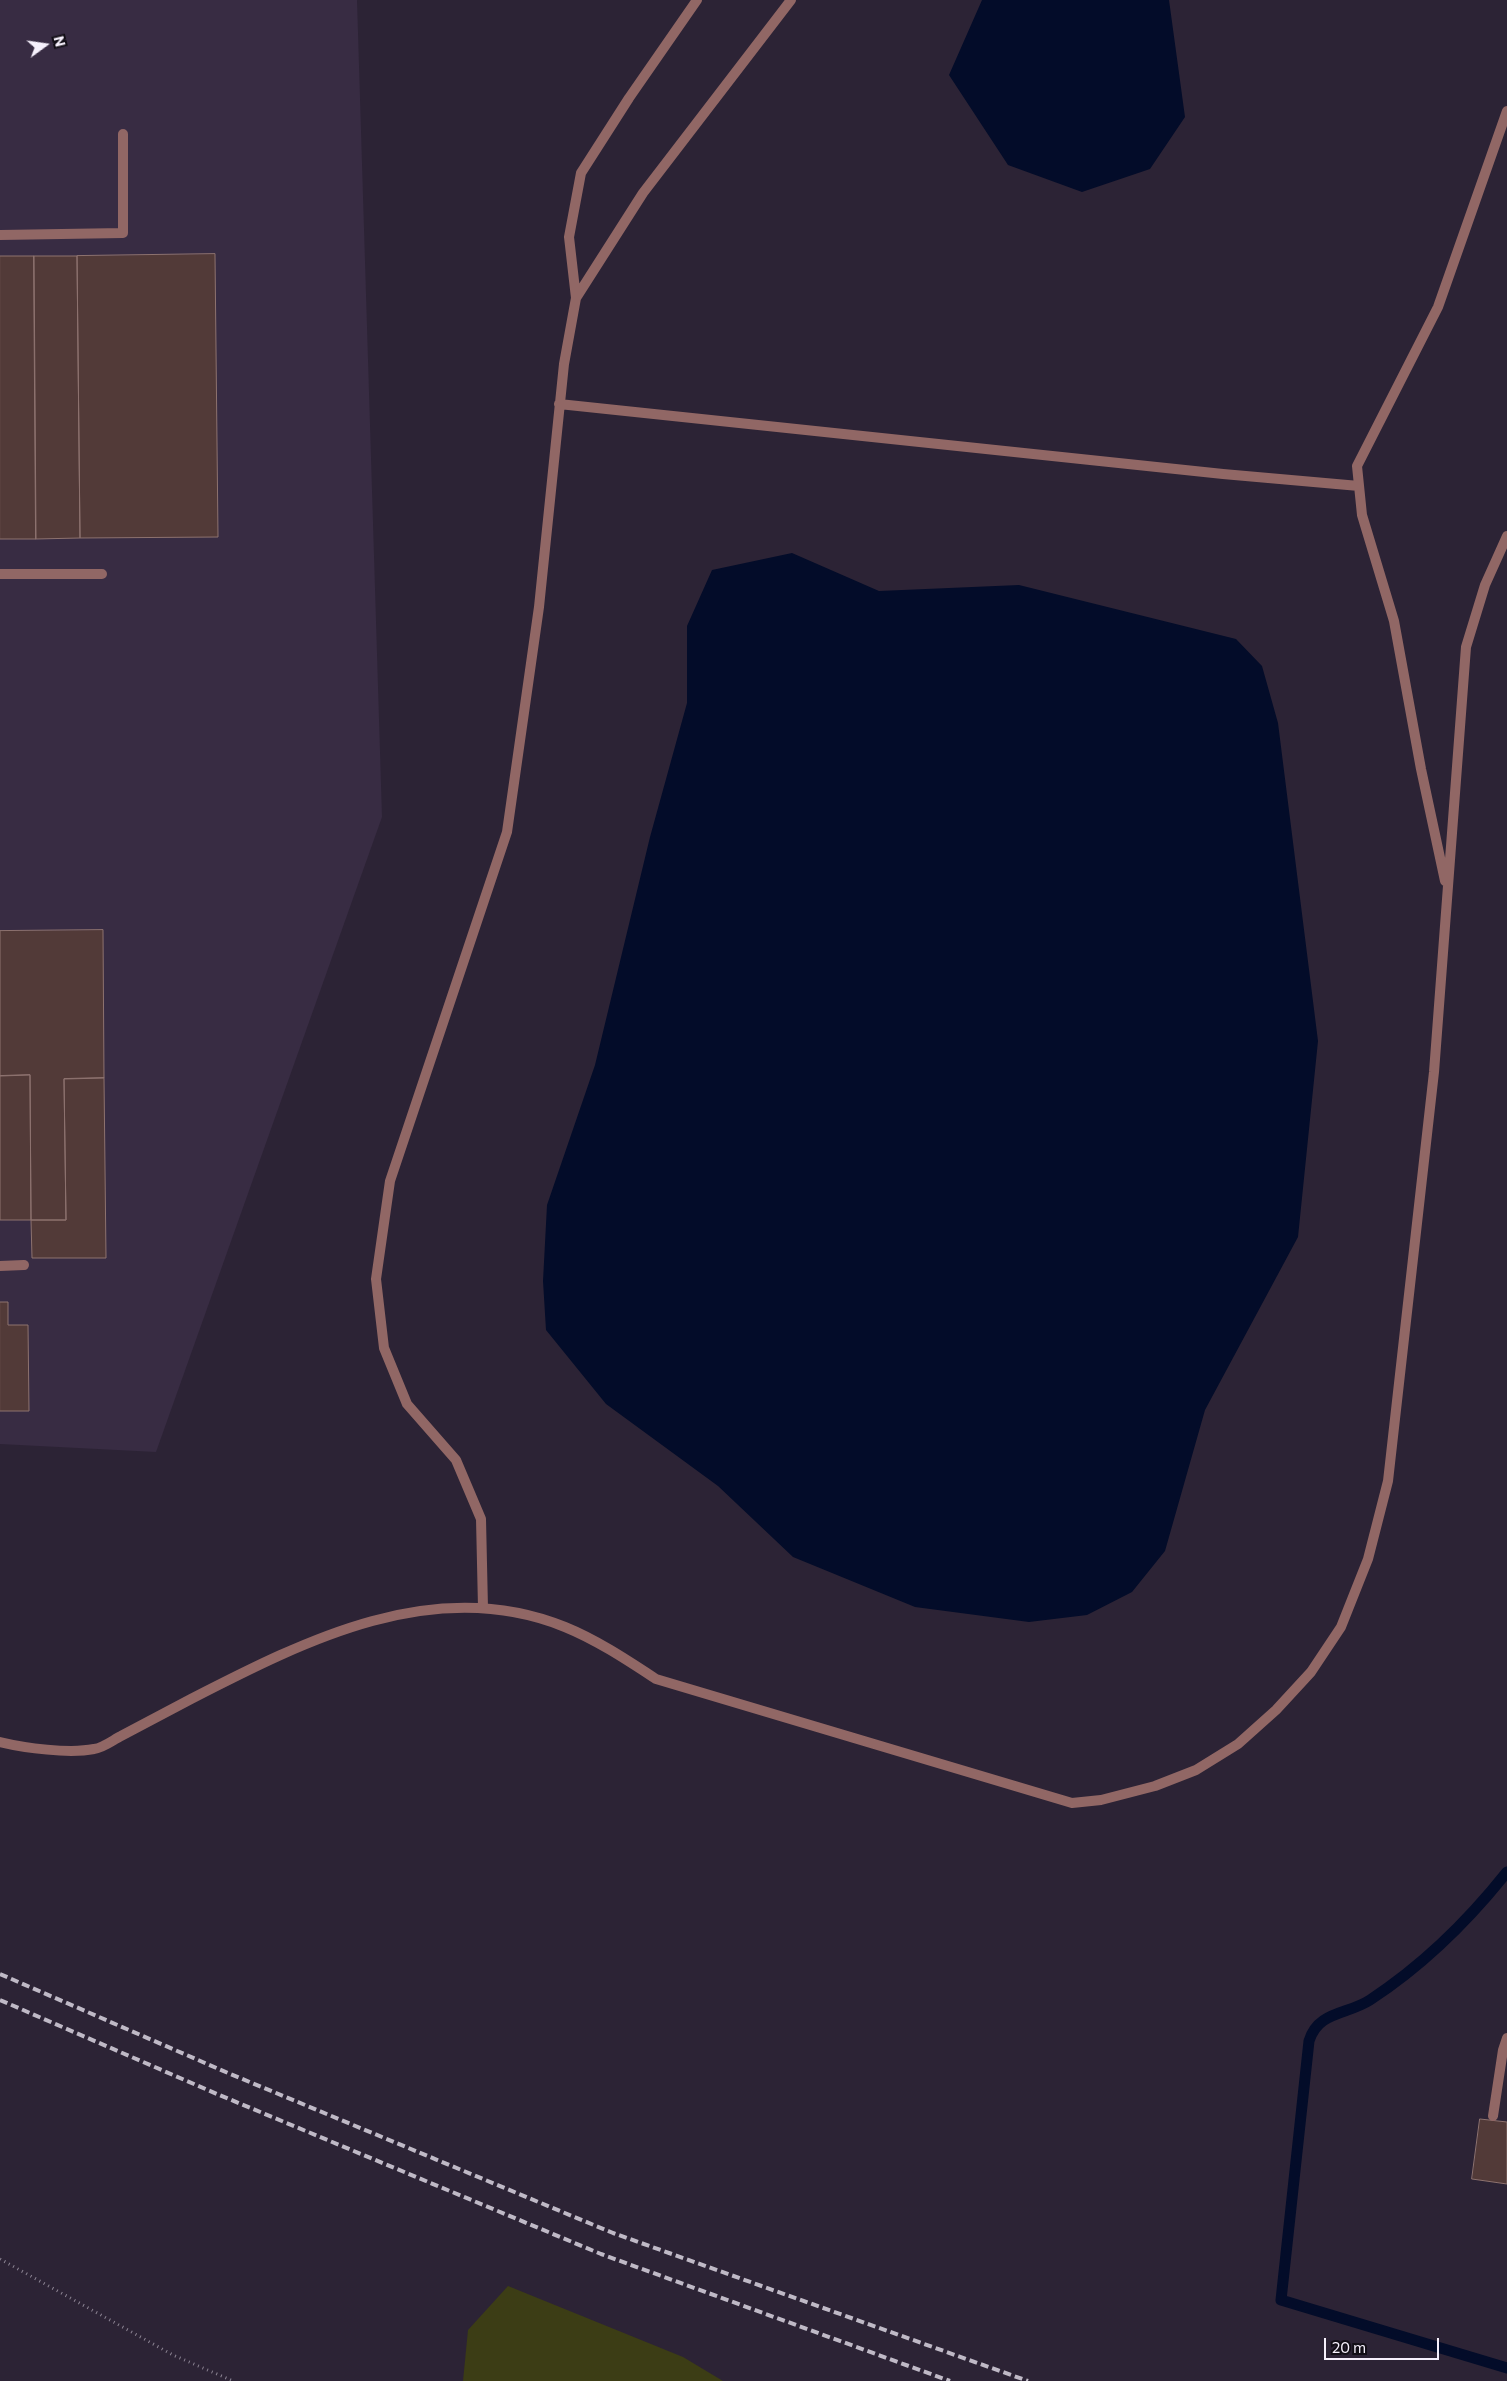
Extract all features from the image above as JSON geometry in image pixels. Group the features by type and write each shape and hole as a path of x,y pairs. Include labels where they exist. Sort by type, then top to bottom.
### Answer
{"lane":[{"path":"483,1608 481,1519 456,1460 407,1404 384,1348 376,1279 390,1181 506,832 539,607 559,404 576,298 568,237 581,173 629,98 697,0"},
{"path":"576,298 643,193 791,0"},
{"path":"1448,892 1421,769 1394,621 1362,515 1356,466 1438,307 1507,111"},
{"path":"0,235 123,233 123,134"},
{"path":"559,404 1214,473 1359,486"},
{"path":"0,1742 51,1750 95,1749 262,1662 339,1631 395,1615 439,1608 483,1608 526,1614 564,1626 623,1657 656,1679 1072,1803 1101,1800 1155,1786 1196,1770 1238,1744 1276,1710 1312,1672 1341,1627 1368,1559 1388,1481 1434,1072 1466,647 1485,585 1507,536"},
{"path":"0,574 102,574"},
{"path":"0,1266 24,1266"},
{"path":"1494,2116 1503,2050 1507,2038"}],"path":[{"path":"0,2259 173,2355 233,2381"}],"shaded area":[{"path":"0,0 357,0 382,817 156,1452 0,1444"},
{"path":"508,2286 683,2357 723,2381 463,2381 468,2330"}],"water":[{"path":"982,0 1169,0 1185,117 1150,169 1082,192 1008,165 949,75"},
{"path":"792,553 879,591 1019,585 1236,639 1262,666 1278,723 1318,1041 1298,1237 1205,1410 1165,1551 1132,1592 1087,1615 1029,1622 915,1607 793,1557 718,1486 606,1404 546,1330 543,1281 547,1205 595,1065 650,837 687,703 687,626 712,570"}],"building":[{"path":"215,254 218,537 80,538 77,256"},
{"path":"0,256 34,256 36,539 0,539"},
{"path":"34,256 77,256 80,538 36,539"},
{"path":"103,930 104,1078 64,1079 66,1220 31,1220 30,1075 0,1076 0,931"},
{"path":"30,1075 31,1220 0,1220 0,1076"},
{"path":"104,1078 106,1258 32,1258 31,1220 66,1220 64,1079"},
{"path":"0,1302 8,1302 8,1325 28,1325 29,1411 0,1411"},
{"path":"1480,2119 1507,2122 1507,2184 1472,2179"}],"waterway":[{"path":"1507,1872 1460,1925 1408,1973 1370,2000 1326,2019 1313,2031 1309,2041 1281,2300 1507,2368"}],"railway":[{"path":"0,1974 228,2073 613,2233 1028,2381"},
{"path":"0,2000 217,2094 601,2254 950,2381"}]}
